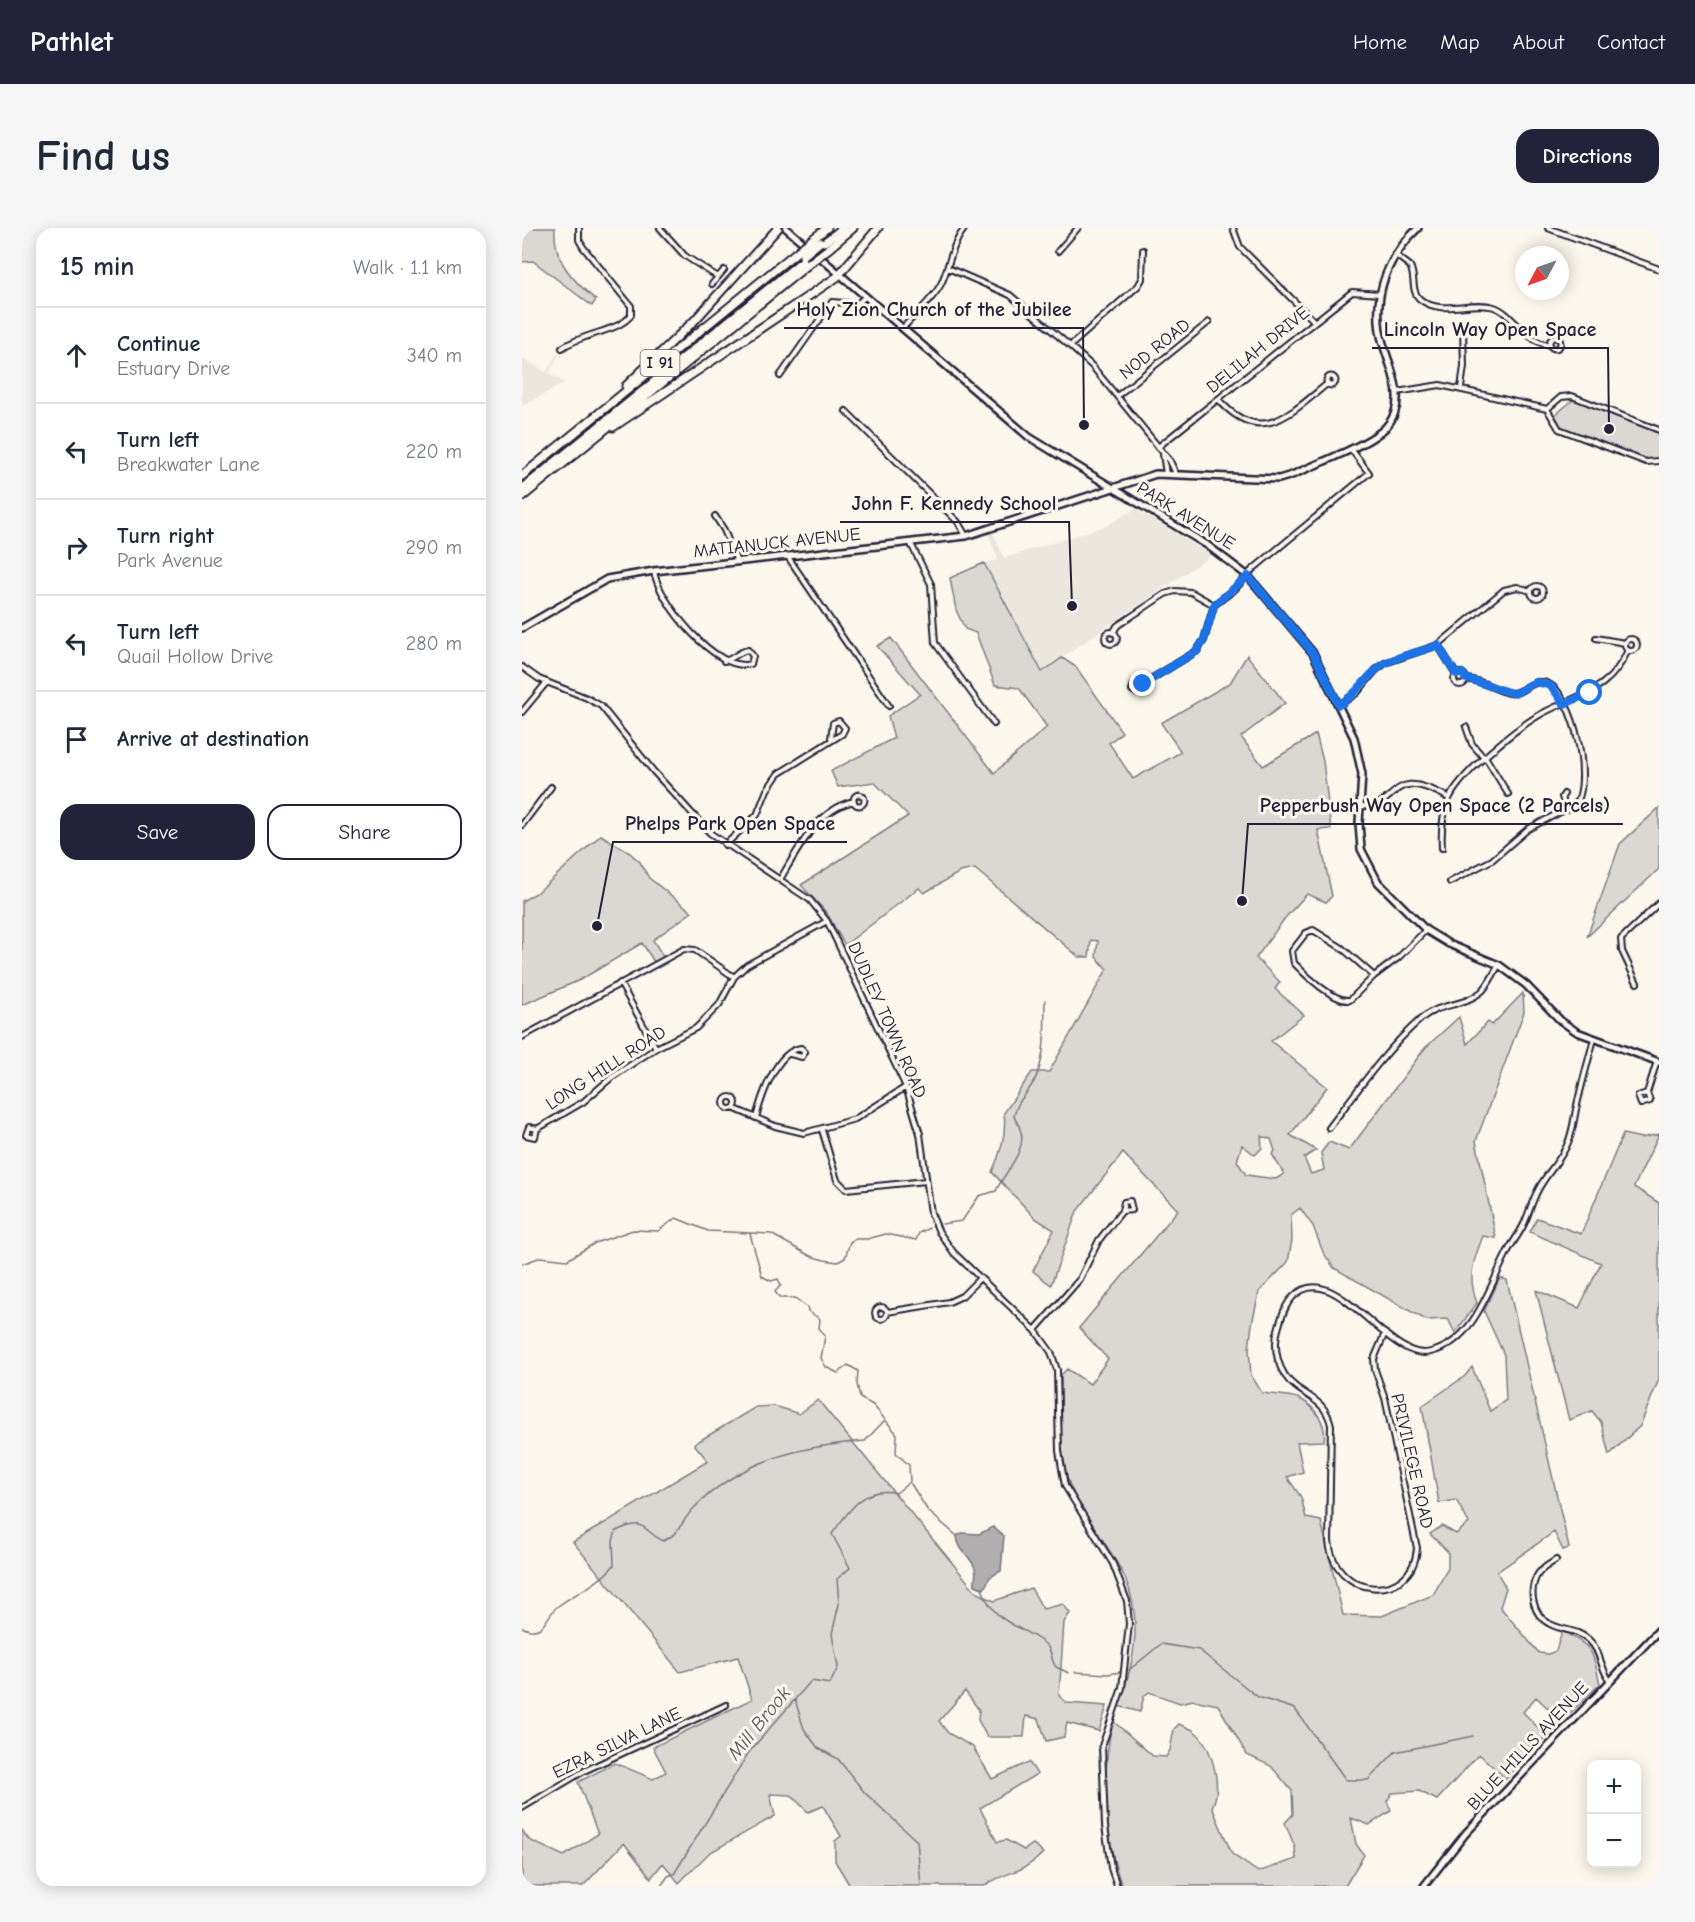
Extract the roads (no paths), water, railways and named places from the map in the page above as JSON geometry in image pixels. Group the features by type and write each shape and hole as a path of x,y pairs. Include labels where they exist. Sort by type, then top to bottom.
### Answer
{"highway":[{"path":"609,405 619,392 695,320 778,228"},
{"name":"I 91","path":"522,476 609,405 805,257 821,243 826,228"},
{"path":"821,243 837,228"},
{"path":"821,243 843,228"},
{"name":"I 91","path":"522,497 600,434 821,243 853,228"},
{"path":"600,434 629,418 841,274 878,228"},
{"path":"522,484 805,257"},
{"path":"522,489 805,257"}],"main road":[{"name":"PARK AVENUE","path":"786,228 1029,437 1207,545 1248,576 1313,653 1339,705 1359,755 1362,774 1360,842 1369,869 1378,882 1426,930 1449,944 1499,965 1526,985 1544,1005 1569,1026 1594,1039 1658,1062"},
{"name":"MATIANUCK AVENUE","path":"522,628 608,579 654,571 788,558 966,536 1156,474 1284,478 1374,437 1388,426 1395,412 1397,392 1380,334 1380,294 1395,255 1418,228"},
{"name":"BLUE HILLS AVENUE","path":"1424,1886 1466,1833 1659,1630"}],"street":[{"path":"562,348 579,337 622,323 631,315 631,306 583,247 579,240 579,228"},
{"path":"660,228 686,256 718,277"},
{"path":"903,328 939,288 948,268 954,241 965,228"},
{"path":"1058,251 1078,228"},
{"path":"1233,228 1240,247 1314,321"},
{"path":"1548,228 1659,269"},
{"path":"1070,346 1138,286 1142,279 1143,250"},
{"path":"1395,255 1411,267 1415,292 1423,301 1441,308 1481,305 1496,308 1505,312 1519,329 1542,344 1550,345"},
{"path":"948,268 1010,295 1070,346 1092,366 1117,396 1158,447 1176,474"},
{"path":"712,284 724,270"},
{"name":"DELILAH DRIVE","path":"1158,447 1352,292 1380,294"},
{"path":"780,376 832,302 857,304 867,296"},
{"name":"NOD ROAD","path":"1117,396 1209,322"},
{"path":"1461,388 1464,366 1463,330"},
{"path":"1218,399 1237,418 1259,424 1270,423 1283,419 1327,384"},
{"path":"1397,392 1435,385 1461,388 1547,409 1556,426 1562,431 1646,462 1659,461"},
{"path":"1547,409 1562,397 1572,396 1659,430"},
{"path":"846,411 958,522 966,536"},
{"path":"1143,684 1197,651 1204,640 1214,605 1252,570 1369,473 1351,448"},
{"path":"1163,454 1166,474"},
{"path":"715,516 724,530 737,563"},
{"path":"910,544 931,584 935,643 994,724"},
{"path":"788,558 889,706"},
{"path":"654,571 656,584 688,630 724,661 747,665 751,664 753,656 748,650 742,651 724,661"},
{"path":"1339,705 1357,693 1376,670 1386,663 1438,645 1504,590 1517,587 1531,591"},
{"path":"1113,633 1117,626 1165,594 1185,591 1214,605"},
{"path":"1596,638 1625,643 1631,639 1637,643 1636,649 1628,650"},
{"path":"1625,643 1628,650"},
{"path":"1438,645 1456,674"},
{"path":"1442,848 1441,830 1449,798 1486,758 1525,724 1590,693 1606,682 1619,667 1628,650"},
{"name":"DUDLEY TOWN ROAD","path":"522,667 547,682 587,698 607,712 654,772 725,845 782,878 810,900 827,921 906,1087 920,1134 931,1213 939,1232 954,1253 1035,1330 1051,1352 1057,1370 1059,1451 1065,1486 1113,1563 1127,1601 1130,1624 1125,1672 1102,1746 1105,1826 1111,1869 1117,1886"},
{"path":"1450,882 1492,860 1528,829 1566,810 1578,801 1583,777 1579,744 1564,704 1555,689 1547,683 1537,682 1512,693 1490,684 1466,679 1462,673 1456,674"},
{"path":"1456,674 1453,680 1457,684 1462,684 1466,679"},
{"path":"522,712 547,682"},
{"path":"725,845 757,815 767,790 778,774 844,731 842,722 836,720 833,723 831,738"},
{"path":"1466,727 1472,744 1486,758 1508,794"},
{"path":"1360,806 1374,806 1396,789 1411,784 1430,788 1449,798"},
{"path":"522,825 551,787"},
{"path":"1564,794 1562,797 1566,810"},
{"path":"782,878 812,831 828,814 843,803 854,801"},
{"path":"1637,983 1622,951 1621,939 1659,903"},
{"name":"LONG HILL ROAD","path":"537,1129 583,1102 611,1078 656,1048 696,1028 719,1005 734,977 764,954 827,921"},
{"path":"1374,976 1355,957 1317,932 1305,933 1292,951 1294,963 1308,977 1344,1001 1353,998 1426,930"},
{"path":"522,1037 684,949 695,950 734,977"},
{"path":"1329,1128 1382,1058 1423,1017 1433,1010 1473,998 1488,984 1499,965"},
{"path":"620,983 656,1048"},
{"name":"PRIVILEGE ROAD","path":"1385,1333 1374,1359 1375,1370 1385,1398 1417,1548 1415,1559 1402,1577 1391,1585 1374,1588 1352,1582 1335,1563 1329,1541 1332,1432 1330,1418 1318,1401 1291,1383 1276,1353 1274,1339 1291,1299 1300,1291 1314,1287 1323,1287 1333,1292 1410,1351 1428,1353 1444,1347 1473,1321 1524,1223 1538,1190 1568,1143 1594,1039"},
{"path":"756,1118 771,1074 790,1054"},
{"path":"1647,1093 1658,1062"},
{"path":"733,1108 794,1132 822,1130 855,1119 906,1087"},
{"path":"822,1130 841,1186 853,1189 926,1181"},
{"path":"1035,1330 1080,1279 1099,1240 1122,1211"},
{"path":"887,1312 949,1302 962,1296 980,1279"},
{"path":"1556,1560 1539,1573 1534,1582 1532,1599 1536,1610 1550,1624 1578,1633 1592,1642 1599,1654 1604,1673 1610,1681"},
{"name":"EZRA SILVA LANE","path":"522,1808 584,1771 726,1705"}],"waterway":[{"path":"942,1224 962,1221 979,1196 996,1191 1018,1153 1022,1137 1014,1116 1019,1102 1033,1083 1041,1064 1045,1000"},
{"name":"Mill Brook","path":"522,1264 541,1257 567,1260 595,1243 633,1230 658,1231 676,1218 708,1231 771,1234 810,1256 838,1262 845,1258 850,1242 855,1239 867,1239 886,1234 916,1240 919,1233 929,1228"},
{"name":"Mill Brook","path":"661,1886 668,1876 674,1874 749,1752 811,1681 830,1684 838,1667 832,1634 839,1604 837,1579 850,1568 832,1534 851,1509 866,1496 875,1493 896,1493 910,1482 909,1465 896,1453 897,1434 873,1405 860,1398 857,1384 858,1371 848,1365 838,1373 826,1367 821,1358 825,1336 819,1328 820,1319 795,1298 780,1298 775,1292 781,1285 778,1279 771,1281 762,1276 750,1234"},
{"path":"522,1627 531,1630 540,1628 558,1606 608,1572 614,1565 613,1541 616,1531 633,1525 643,1526 663,1541 677,1531 694,1508 712,1492 752,1467 795,1452 865,1441 885,1420"},
{"path":"911,1484 928,1511 957,1536"},
{"path":"982,1589 993,1610 1008,1622 1044,1643 1049,1648 1056,1667 1069,1673"},
{"path":"1129,1670 1161,1644 1199,1650 1258,1697 1295,1709 1346,1780 1368,1780 1395,1752 1473,1736"},
{"path":"1075,1672 1108,1674 1121,1672"},
{"path":"795,1700 804,1729 818,1748 838,1759 865,1793 917,1841 921,1886"}],"place":[{"name":"Holy Zion Church of the Jubilee","path":"1084,425"},
{"name":"Lincoln Way Open Space","path":"1609,429"},
{"name":"John F. Kennedy School","path":"1072,606"},
{"name":"Pepperbush Way Open Space (2 Parcels)","path":"1242,901"},
{"name":"Phelps Park Open Space","path":"597,926"}]}
